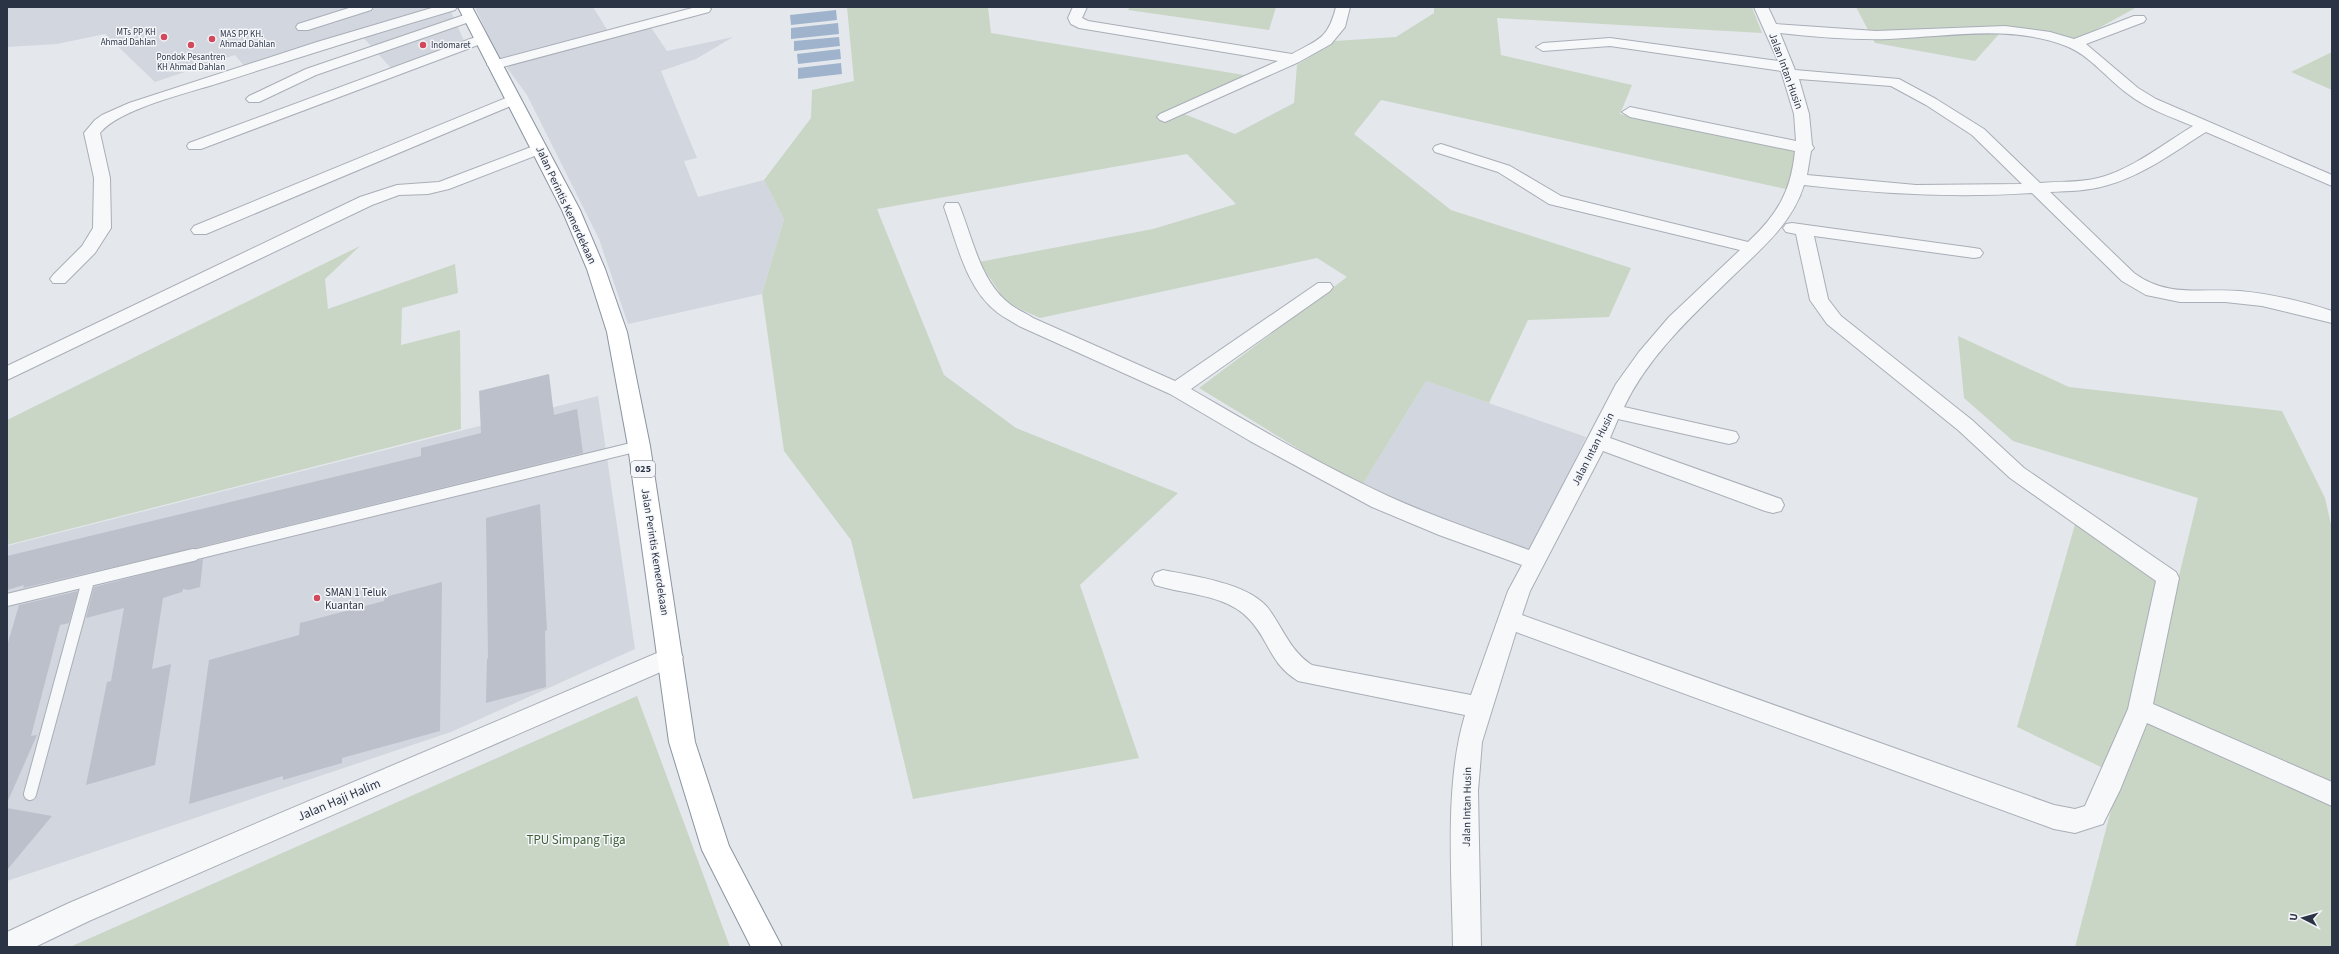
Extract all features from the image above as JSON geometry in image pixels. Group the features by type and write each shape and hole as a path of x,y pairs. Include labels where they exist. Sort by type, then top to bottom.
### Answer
{"highway":[{"name":"Jalan Perintis Kemerdekaan","path":"468,12 494,65 571,210 596,269 617,332 639,446 671,657 682,742 716,850 767,947"}],"street":[{"path":"303,27 366,7"},
{"path":"59,279 89,249 102,228 102,178 92,132 100,123 134,106 450,7"},
{"path":"1080,7 1075,18 1076,21 1084,25 1294,59"},
{"path":"1165,117 1294,59 1326,41 1338,27 1342,7"},
{"name":"Jalan Intan Husin","path":"1468,947 1465,791 1470,742 1479,707 1519,591 1598,441 1623,389 1646,356 1676,321 1775,226 1785,212 1797,179 1806,148 1806,130 1800,101 1761,7"},
{"path":"494,65 704,9"},
{"path":"254,99 311,72 468,12"},
{"path":"2074,44 2139,19"},
{"path":"1770,28 1823,33 1890,35 2000,30 2039,33 2074,44 2144,98 2332,181"},
{"path":"195,146 481,39"},
{"path":"1543,47 1610,42 1788,70 1877,79 1901,85 1978,132 2038,188 2133,283 2148,291 2168,296 2209,295 2270,301 2332,317"},
{"path":"200,230 513,100"},
{"path":"1630,112 1806,148"},
{"path":"1797,179 1855,186 1923,190 1989,191 2077,186 2108,180 2120,175 2205,126"},
{"path":"1441,149 1504,169 1555,200 1752,248"},
{"path":"7,374 53,350 366,201 397,190 428,189 443,186 539,150"},
{"path":"952,207 978,274 989,292 1004,308 1026,322 1177,389 1257,436 1380,501 1447,529 1535,561"},
{"path":"1775,226 1974,253"},
{"path":"1509,620 2054,817 2075,821 2094,816 2101,805 2140,709 2168,578 2017,472 1965,425 1834,320 1819,300 1804,230"},
{"path":"1177,389 1324,287"},
{"path":"1612,411 1729,437"},
{"path":"1598,441 1773,505"},
{"path":"1163,578 1238,598 1257,612 1288,662 1308,674 1479,707"},
{"name":"Jalan Haji Halim","path":"7,946 80,912 671,657"},
{"path":"2140,709 2332,794"}],"lane":[{"path":"7,600 639,446"},
{"path":"30,794 88,581"}],"shaded area":[{"path":"7,7 449,7 465,43 391,68 359,33 246,68 235,55 155,82 105,34 57,44 7,47"},
{"path":"475,7 593,7 611,36 650,26 667,51 733,37 696,59 661,71 697,158 684,161 698,197 764,180 784,219 762,294 628,324 599,239 527,95 495,51"},
{"path":"1426,381 1586,437 1532,552 1361,487"},
{"name":"SMAN 1 Teluk Kuantan","path":"598,396 635,649 451,732 7,881 7,546"}],"green space":[{"path":"847,7 988,7 991,33 1250,76 1174,110 1235,134 1294,103 1297,65 1335,41 1396,37 1434,13 1434,7 1752,7 1762,33 1497,18 1501,55 1632,85 1620,114 1798,151 1786,189 1381,100 1354,134 1451,210 1631,268 1609,317 1528,320 1489,403 1426,381 1361,487 1199,388 1347,277 1317,258 1040,318 1007,303 979,262 1153,229 1236,204 1187,154 877,209 944,375 1016,428 1178,493 1080,585 1139,758 913,799 851,540 784,451 762,294 784,219 764,180 811,118 812,90 854,81"},
{"path":"1130,7 1276,7 1269,30 1128,10"},
{"path":"1856,7 2137,7 2068,45 2046,37 2000,33 1975,61 1875,43"},
{"path":"2332,52 2332,90 2291,72"},
{"path":"360,246 325,279 328,309 455,264 458,293 402,308 401,345 460,330 461,429 7,545 7,420"},
{"path":"1958,336 2069,387 2282,411 2325,498 2332,529 2332,947 2075,947 2120,776 2017,727 2078,514 2178,580 2198,498 2013,441 1964,398"},
{"name":"TPU Simpang Tiga","path":"637,696 730,947 70,947"}],"water":[{"path":"836,10 837,20 791,25 790,15"},
{"path":"838,23 839,34 791,39 791,28"},
{"path":"839,37 840,46 794,51 794,41"},
{"path":"840,49 841,59 798,64 797,54"},
{"path":"841,63 842,74 798,79 798,68"}],"building":[{"path":"549,374 554,415 577,409 583,453 196,548 23,588 24,585 7,590 7,556 421,456 421,448 481,433 479,391"},
{"path":"540,504 547,630 545,631 546,687 486,703 488,658 486,518"},
{"path":"203,559 200,587 189,590 183,589 182,592 163,598 152,669 171,664 155,765 86,785 107,682 111,681 124,608 86,618 94,587"},
{"path":"442,582 440,731 342,758 342,763 283,780 283,776 189,804 209,660 299,635 300,623 384,601 385,597"},
{"path":"78,591 69,623 60,625 31,736 37,735 7,803 7,646 19,605"},
{"path":"7,808 52,816 7,870"}],"place":[{"name":"MTs PP KH Ahmad Dahlan","path":"164,37"},
{"name":"MAS PP KH. Ahmad Dahlan","path":"212,39"},
{"name":"Pondok Pesantren KH Ahmad Dahlan","path":"191,45"},
{"name":"Indomaret","path":"423,45"},
{"name":"SMAN 1 Teluk Kuantan","path":"317,598"}]}
